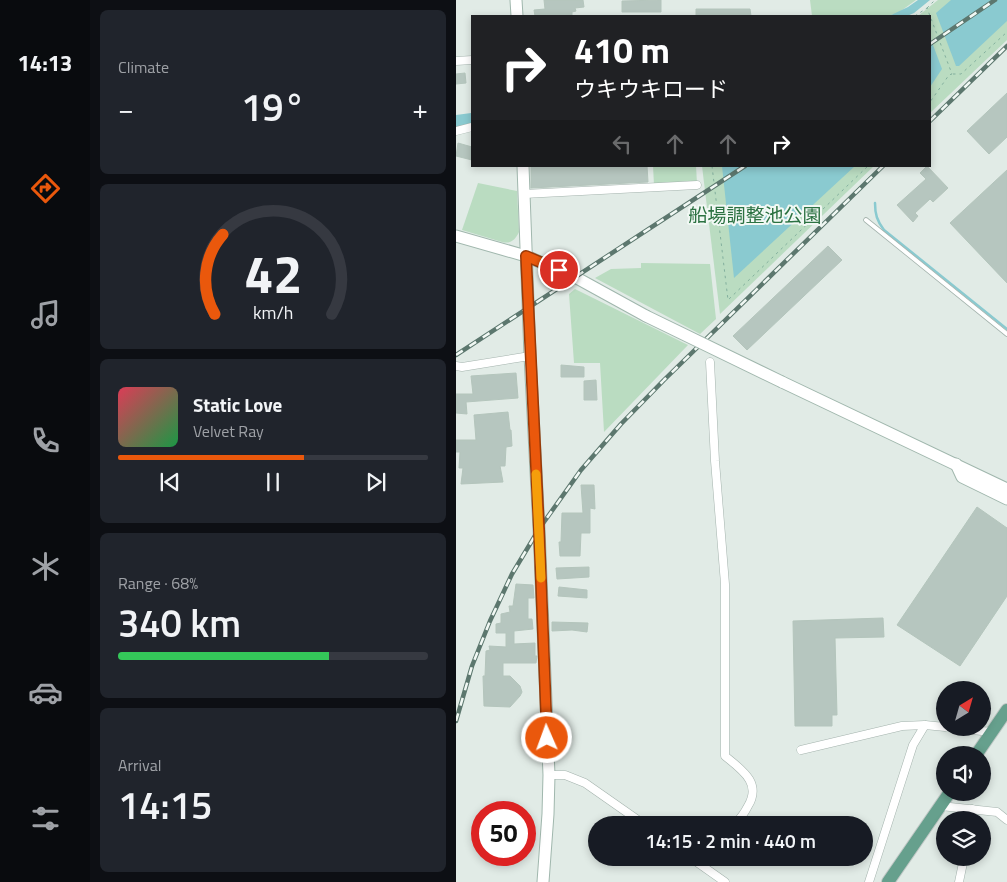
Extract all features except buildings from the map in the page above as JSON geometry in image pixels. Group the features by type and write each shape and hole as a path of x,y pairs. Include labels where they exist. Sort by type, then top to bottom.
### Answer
{"main road":[{"path":"516,0 517,15"},
{"path":"523,167 549,775 543,882"},
{"path":"456,236 526,256 575,277 646,316 1007,489"},
{"path":"956,464 962,477 1007,499"},
{"path":"976,474 992,475 1007,481"},
{"path":"982,746 1007,710"},
{"path":"888,882 944,801"}],"street":[{"path":"456,62 471,60"},
{"path":"456,131 471,127"},
{"path":"524,194 697,185"},
{"path":"456,366 462,367 530,356"},
{"path":"710,362 712,422 725,584 725,756 749,778 754,789 752,800 742,816"},
{"path":"868,882 913,745 925,725"},
{"path":"801,750 902,726 936,726"},
{"path":"549,775 565,775 585,783 632,816"},
{"path":"941,806 997,812 1007,820"},
{"path":"703,866 725,882"},
{"path":"959,882 962,866"}],"lane":[{"path":"866,220 1007,334"}],"path":[{"path":"916,15 935,0"},
{"path":"927,8 930,15"},
{"path":"931,19 952,74"},
{"path":"931,101 949,75 962,74 1007,32"},
{"path":"712,167 728,300 867,167"}],"green space":[{"path":"810,0 916,0 898,13 891,15 812,15"},
{"path":"938,0 1007,0 1007,40 931,112 931,15 919,15"},
{"path":"653,167 696,167 697,183 654,185"},
{"name":"船場調整池公園","path":"702,167 873,167 720,314"},
{"path":"478,183 517,191 519,232 512,241 502,242 462,230"},
{"path":"641,263 710,264 716,319 700,334 595,278 611,269 641,268"},
{"path":"575,289 688,345 604,432 600,363 574,363 569,294"}],"water":[{"path":"918,0 930,0 909,15 891,15"},
{"path":"951,0 1007,0 1007,21 959,66 956,66 936,13"},
{"path":"931,40 942,69 931,86"},
{"path":"722,167 854,167 734,278"}],"waterway":[{"path":"456,122 471,120"},
{"path":"875,203 875,211 884,230 1007,329"}],"railway":[{"path":"931,43 995,0"},
{"path":"931,120 1007,46"},
{"path":"456,355 743,167"},
{"path":"456,721 472,666 512,574 539,529 581,470 621,424 664,380 882,167"}],"slow traffic":[{"path":"536,474 541,578"}],"route":[{"path":"547,738 526,256 559,270"}]}
